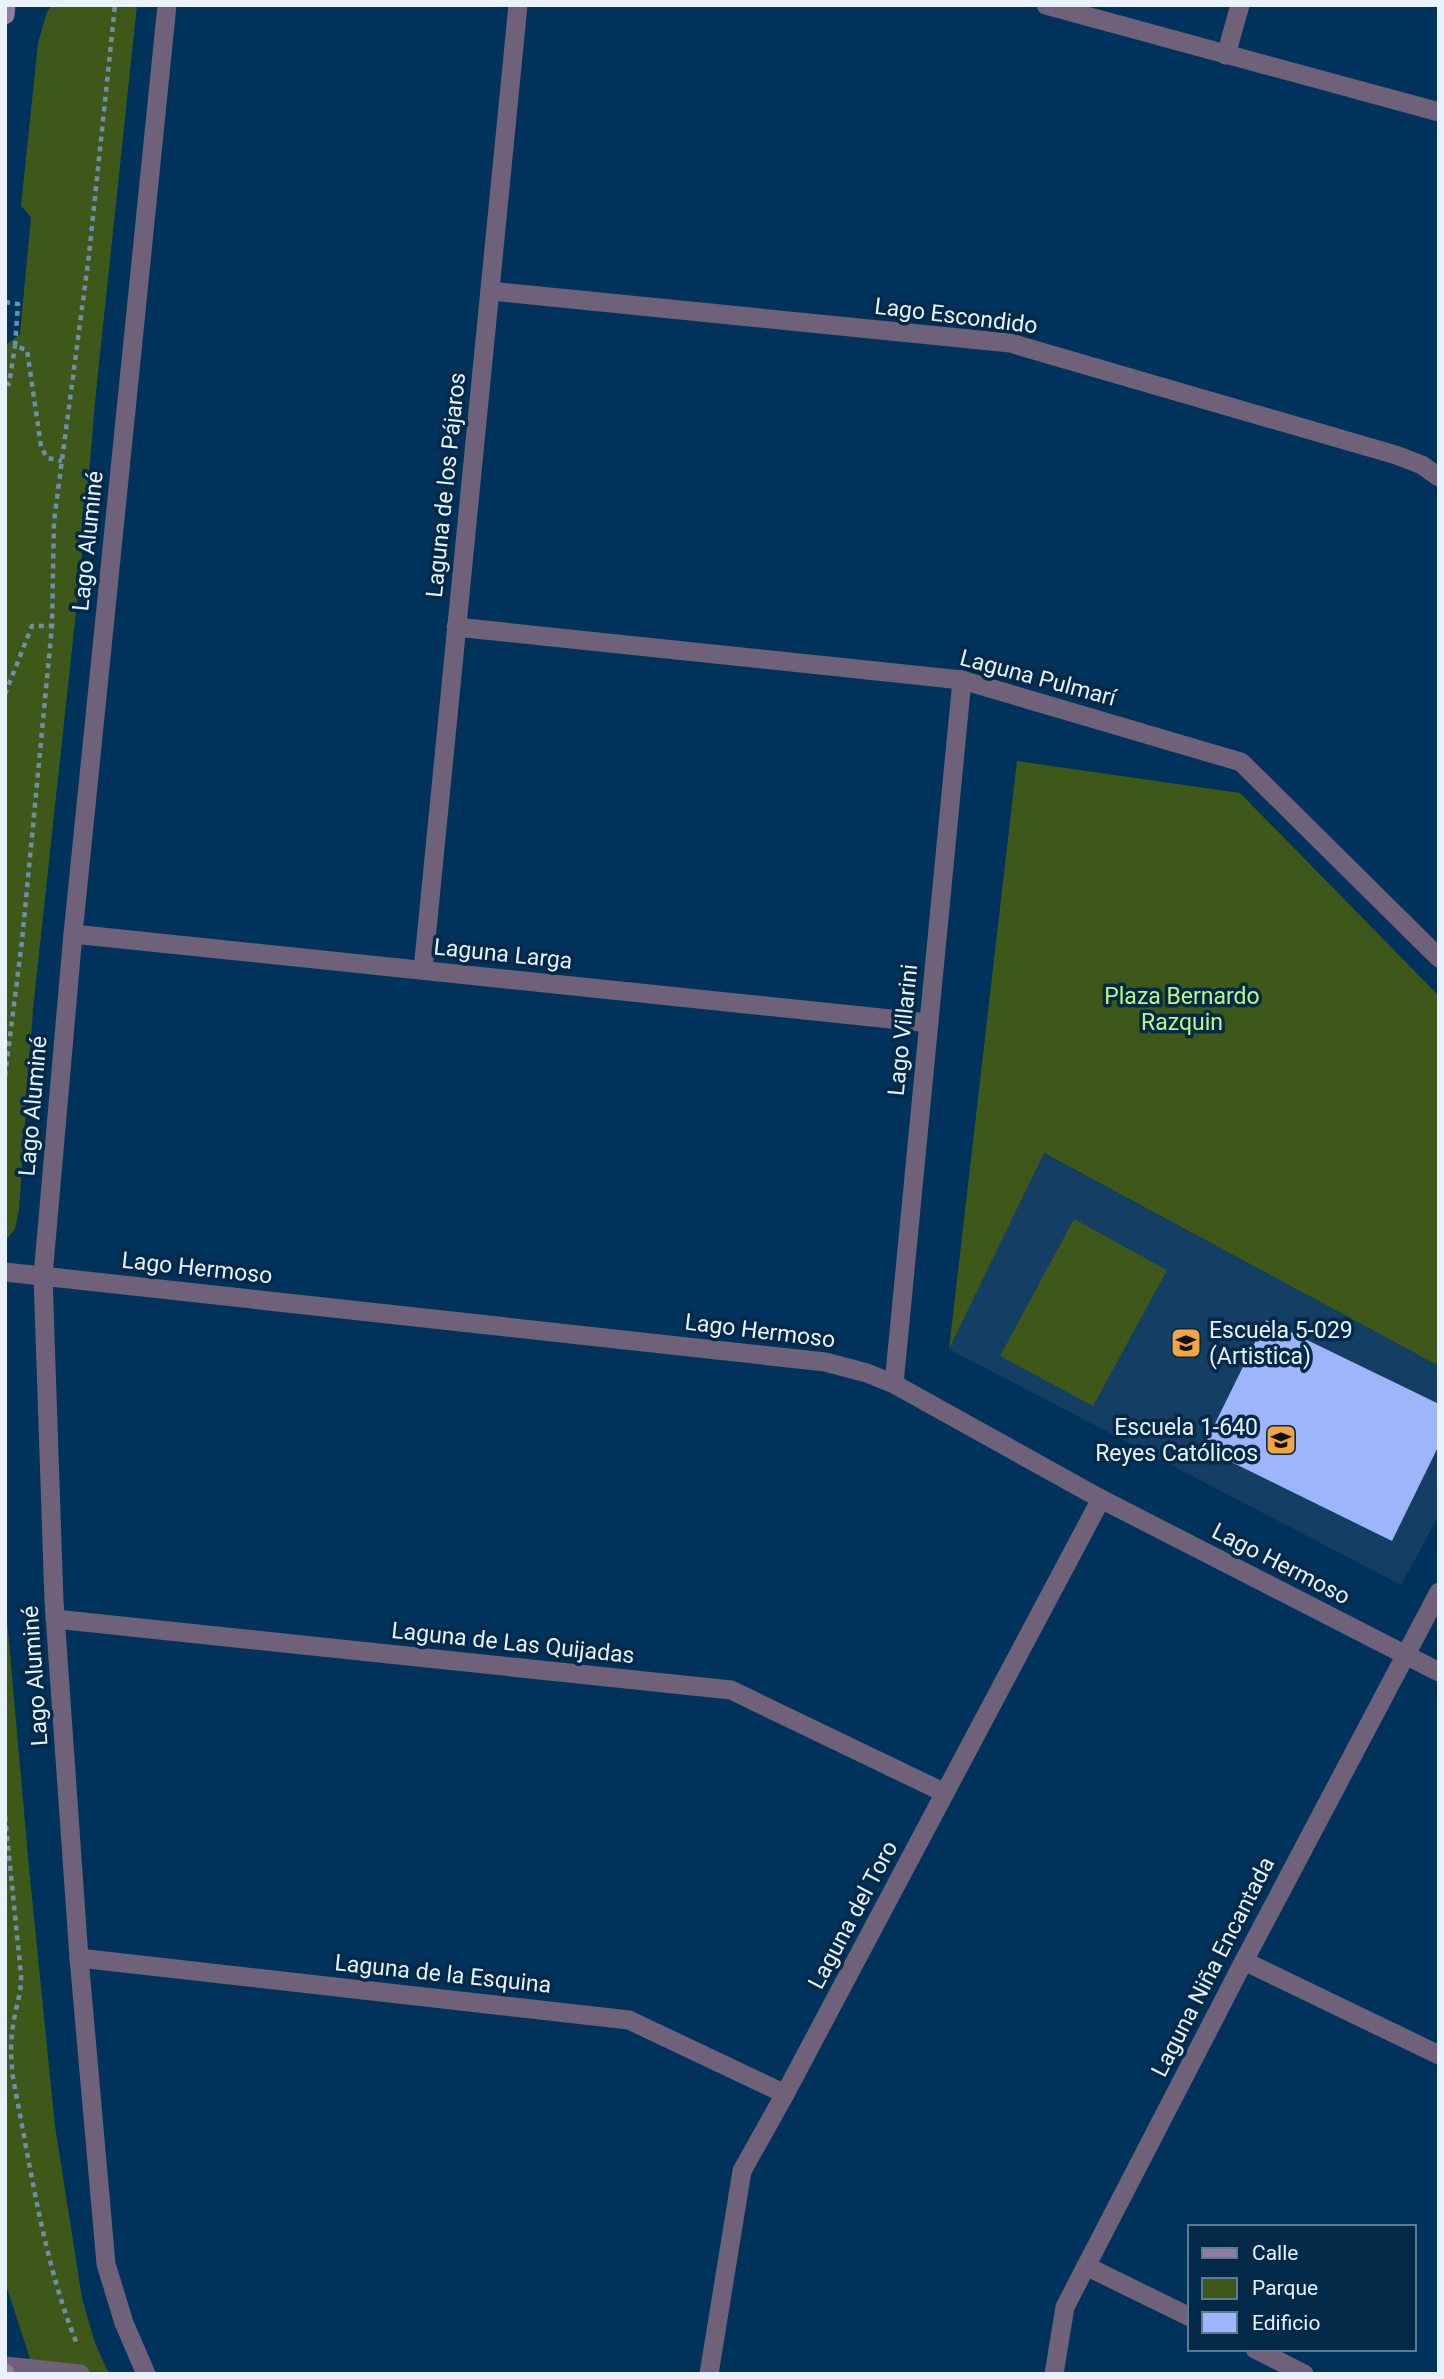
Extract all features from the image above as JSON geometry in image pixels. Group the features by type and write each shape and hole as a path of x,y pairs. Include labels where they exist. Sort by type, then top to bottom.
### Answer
{"main road":[{"path":"5,15 6,5"}],"street":[{"name":"Lago Aluminé","path":"146,2374 124,2323 106,2264 79,1958 55,1619 43,1276 73,934 167,5"},
{"name":"Laguna de los Pájaros","path":"423,970 518,5"},
{"path":"1046,5 1439,112"},
{"path":"1226,55 1240,5"},
{"name":"Lago Escondido","path":"490,291 1010,343 1396,455 1422,464 1439,477"},
{"name":"Laguna Pulmarí","path":"456,627 962,680 1241,762 1439,958"},
{"name":"Lago Villarini","path":"894,1384 962,680"},
{"name":"Laguna Larga","path":"73,934 929,1023"},
{"name":"Lago Hermoso","path":"5,1272 825,1362 867,1373 894,1384 1101,1499 1439,1672"},
{"name":"Laguna del Toro","path":"709,2374 742,2171 1101,1499"},
{"name":"Laguna Niña Encantada","path":"1054,2374 1065,2307 1404,1654 1439,1592"},
{"name":"Laguna de Las Quijadas","path":"55,1619 731,1690 945,1793"},
{"name":"Laguna de la Esquina","path":"79,1958 629,2020 785,2094"},
{"path":"1244,1961 1439,2055"},
{"path":"1086,2266 1188,2316"},
{"path":"1259,2351 1304,2374"},
{"path":"5,2366 80,2374"}],"path":[{"path":"5,1076 22,941 52,626 54,522 89,255 116,5"},
{"path":"5,302 18,304 9,384 5,383"},
{"path":"15,346 27,350 41,446 47,458 62,461"},
{"path":"5,694 32,626 52,626"},
{"path":"5,1816 22,1984 13,2027 13,2078 49,2251 62,2302 80,2350"}],"shaded area":[{"name":"Escuela 1-640 Reyes Católicos","path":"1043,1153 1439,1366 1439,1515 1401,1585 949,1349"}],"green space":[{"path":"52,5 137,5 96,392 81,566 33,1009 19,1209 15,1229 5,1241 5,358 6,345 20,334 31,217 21,206 38,43 47,12"},
{"name":"Plaza Bernardo Razquin","path":"1017,761 1240,793 1439,996 1439,1366 1044,1153 949,1349"},
{"path":"1074,1219 1167,1270 1093,1406 1000,1356"},
{"path":"5,1597 55,2126 82,2298 95,2343 109,2374 35,2374 5,2282"}],"building":[{"path":"1266,1320 1439,1404 1439,1445 1392,1541 1203,1448"}],"place":[{"name":"Escuela 5-029 (Artistica)","path":"1186,1343"},
{"name":"Escuela 1-640 Reyes Católicos","path":"1281,1440"}]}
